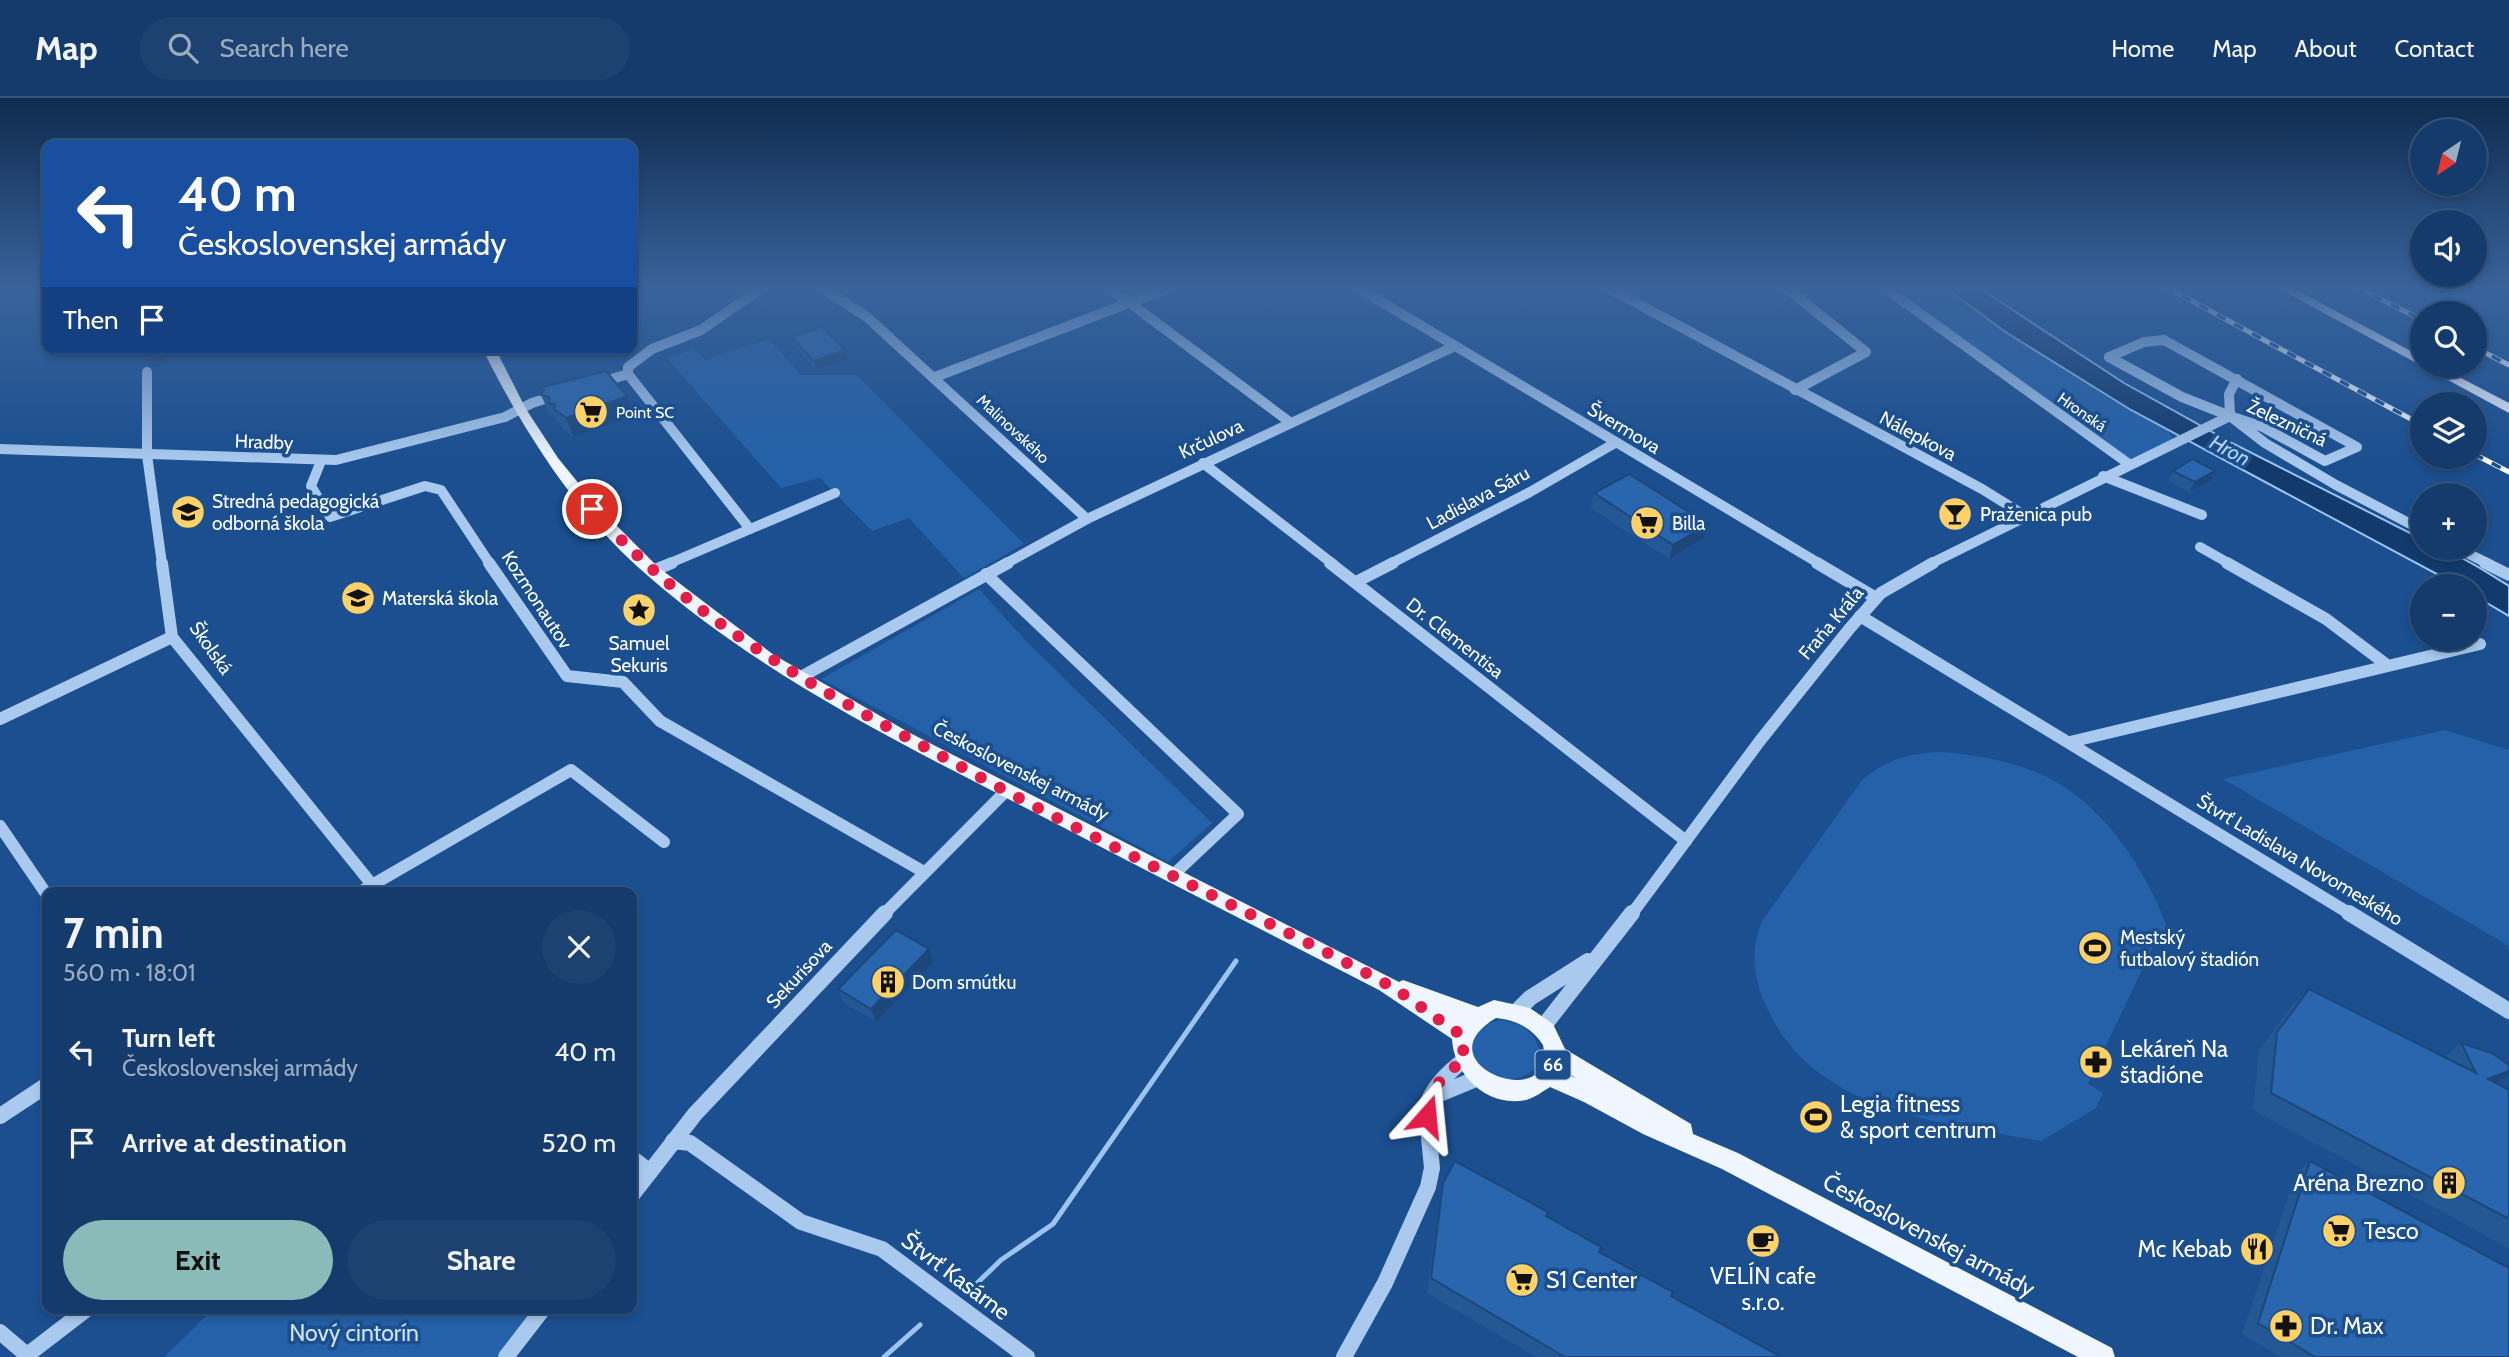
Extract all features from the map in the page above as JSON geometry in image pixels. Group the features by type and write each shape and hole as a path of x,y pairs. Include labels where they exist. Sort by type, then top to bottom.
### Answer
{"main road":[{"path":"2390,345 2410,356"},
{"name":"Československej armády","path":"491,354 519,409 571,485 652,571 738,637 799,678 1006,791 1387,984 1462,1035"},
{"path":"2451,378 2509,409"},
{"name":"Československej armády","path":"1387,984 1440,1000 1477,1016"},
{"path":"1478,1078 1464,1060 1462,1035 1477,1016 1494,1009 1517,1011"},
{"name":"66","path":"1478,1078 1500,1089 1514,1091 1532,1088 1547,1076 1555,1054 1551,1040 1543,1027 1517,1011"},
{"name":"Československej armády","path":"1555,1054 1730,1161"},
{"name":"Československej armády","path":"1547,1076 1730,1161 2103,1357"}],"street":[{"path":"668,345 635,359 628,367 628,374 750,529"},
{"name":"Malinovského","path":"898,345 1087,519"},
{"path":"935,377 1020,345"},
{"path":"1186,345 1291,423"},
{"name":"Nálepkova","path":"1712,345 1982,489 2024,515"},
{"path":"1795,390 1866,352 1857,345"},
{"name":"Hronská","path":"1964,345 2129,464"},
{"name":"Železničná","path":"2138,345 2109,357 2182,397 2263,427 2325,461 2357,447 2173,345"},
{"name":"Krčulova","path":"799,678 1087,519 1455,346"},
{"name":"Švermova","path":"1455,346 1876,598"},
{"name":"Školská","path":"147,372 147,455 172,637 373,887"},
{"path":"592,385 628,374"},
{"name":"Železničná","path":"2237,379 2229,394 2230,416 2265,443 2336,485 2410,524"},
{"name":"Hradby","path":"0,449 336,460 505,418 519,409 568,392"},
{"name":"Fraňa Kráľa","path":"1543,1027 1767,732 1876,598 1946,555 2230,416"},
{"name":"Ladislava Sáru","path":"1356,582 1530,492 1615,443"},
{"name":"Kozmonautov","path":"321,461 311,486 330,517 425,486 441,490 551,657 567,676 623,682 660,722 924,872"},
{"name":"Dr. Clementisa","path":"1203,463 1686,841"},
{"path":"2104,476 2202,515"},
{"path":"652,571 835,493"},
{"path":"2200,547 2326,619 2388,665"},
{"path":"2480,560 2509,575"},
{"path":"986,574 1238,814 1172,876"},
{"name":"Štvrť Ladislava Novomeského","path":"1860,615 2509,1011"},
{"path":"0,719 172,637"},
{"path":"2070,742 2449,651"},
{"path":"378,887 571,770 664,842"},
{"name":"Sekurisova","path":"637,1189 695,1114 924,872 1006,791"},
{"path":"0,826 42,888"},
{"name":"Fraňa Kráľa","path":"1517,1011 1530,998 1597,955"},
{"path":"1344,1357 1385,1283 1426,1195 1432,1168 1426,1107 1439,1081 1464,1060"},
{"path":"1432,1097 1478,1078"},
{"path":"0,1116 42,1088"},
{"name":"Štvrť Kasárne","path":"673,1141 690,1143 801,1222 882,1249 1027,1357"},
{"path":"637,1162 650,1172"},
{"path":"0,1332 27,1355 80,1314"},
{"path":"506,1357 539,1314"}],"green space":[{"path":"752,345 774,345 801,375 857,375 1024,544 964,578 909,518 872,531 820,478 781,488 667,358 693,349 706,360"},
{"path":"1964,345 2026,345 2167,430 2176,443 2129,464"},
{"path":"979,589 1028,643 1212,823 1168,862 821,679"},
{"path":"2445,730 2509,750 2509,946 2223,779"},
{"name":"Mestský futbalový štadión","path":"1942,752 1984,757 2012,764 2051,779 2072,792 2110,828 2126,849 2153,894 2172,941 2168,949 2155,942 2088,1084 2103,1093 2096,1108 2041,1141 1923,1118 1884,1107 1848,1091 1816,1070 1788,1043 1767,1008 1756,975 1756,943 1762,921 1862,780 1899,758"},
{"path":"1499,1020 1524,1028 1535,1038 1539,1063 1522,1077 1500,1079 1481,1070 1475,1061 1472,1050 1476,1033"},
{"name":"Nový cintorín","path":"208,1314 535,1314 501,1357 164,1357"}],"water":[{"name":"Hron","path":"2026,345 2066,345 2124,383 2234,444 2410,533 2410,560 2131,410"},
{"path":"2411,560 2464,560 2478,567 2509,586 2509,616 2487,603 2487,574 2437,574"}],"building":[{"path":"798,345 840,345 845,350 814,361"},
{"path":"606,371 627,396 566,418 554,409 555,404 550,404 549,397 541,395 544,390 539,388"},
{"path":"2193,459 2215,471 2195,482 2173,471"},
{"path":"1629,474 1708,524 1673,545 1594,493"},
{"path":"896,930 929,949 871,1009 838,989"},
{"name":"Aréna Brezno","path":"2309,989 2476,1073 2461,1043 2492,1053 2509,1065 2509,1071 2488,1079 2509,1090 2509,1219 2271,1093 2277,1032"},
{"name":"S1 Center","path":"1455,1161 1548,1212 1546,1216 1601,1247 1599,1252 1673,1292 1671,1296 1781,1357 1565,1357 1431,1278 1443,1183"},
{"name":"Tesco","path":"2310,1161 2509,1268 2509,1357 2315,1357 2258,1323"}],"waterway":[{"path":"969,1291 1001,1260 1053,1224 1236,961"},
{"path":"884,1357 920,1325"}],"railway":[{"path":"2273,345 2410,419"},
{"path":"2487,354 2509,365"},
{"path":"2487,461 2509,472"}],"place":[{"name":"Point SC","path":"591,412"},
{"name":"Stredná pedagogická odborná škola","path":"188,512"},
{"name":"Praženica pub","path":"1955,514"},
{"name":"Billa","path":"1647,523"},
{"name":"Materská škola","path":"358,598"},
{"name":"Samuel Sekuris","path":"639,610"},
{"name":"Mestský futbalový štadión","path":"2095,948"},
{"name":"Dom smútku","path":"888,982"},
{"name":"Lekáreň Na štadióne","path":"2096,1062"},
{"name":"Legia fitness & sport centrum","path":"1816,1117"},
{"name":"Aréna Brezno","path":"2449,1183"},
{"name":"Tesco","path":"2339,1231"},
{"name":"VELÍN cafe s.r.o.","path":"1763,1241"},
{"name":"Mc Kebab","path":"2257,1249"},
{"name":"S1 Center","path":"1522,1280"},
{"name":"Dr. Max","path":"2286,1326"}],"route":[{"path":"592,509 652,571 691,603 799,678 904,738 1387,984 1462,1035 1464,1060 1439,1081 1428,1100 1427,1116"}]}
